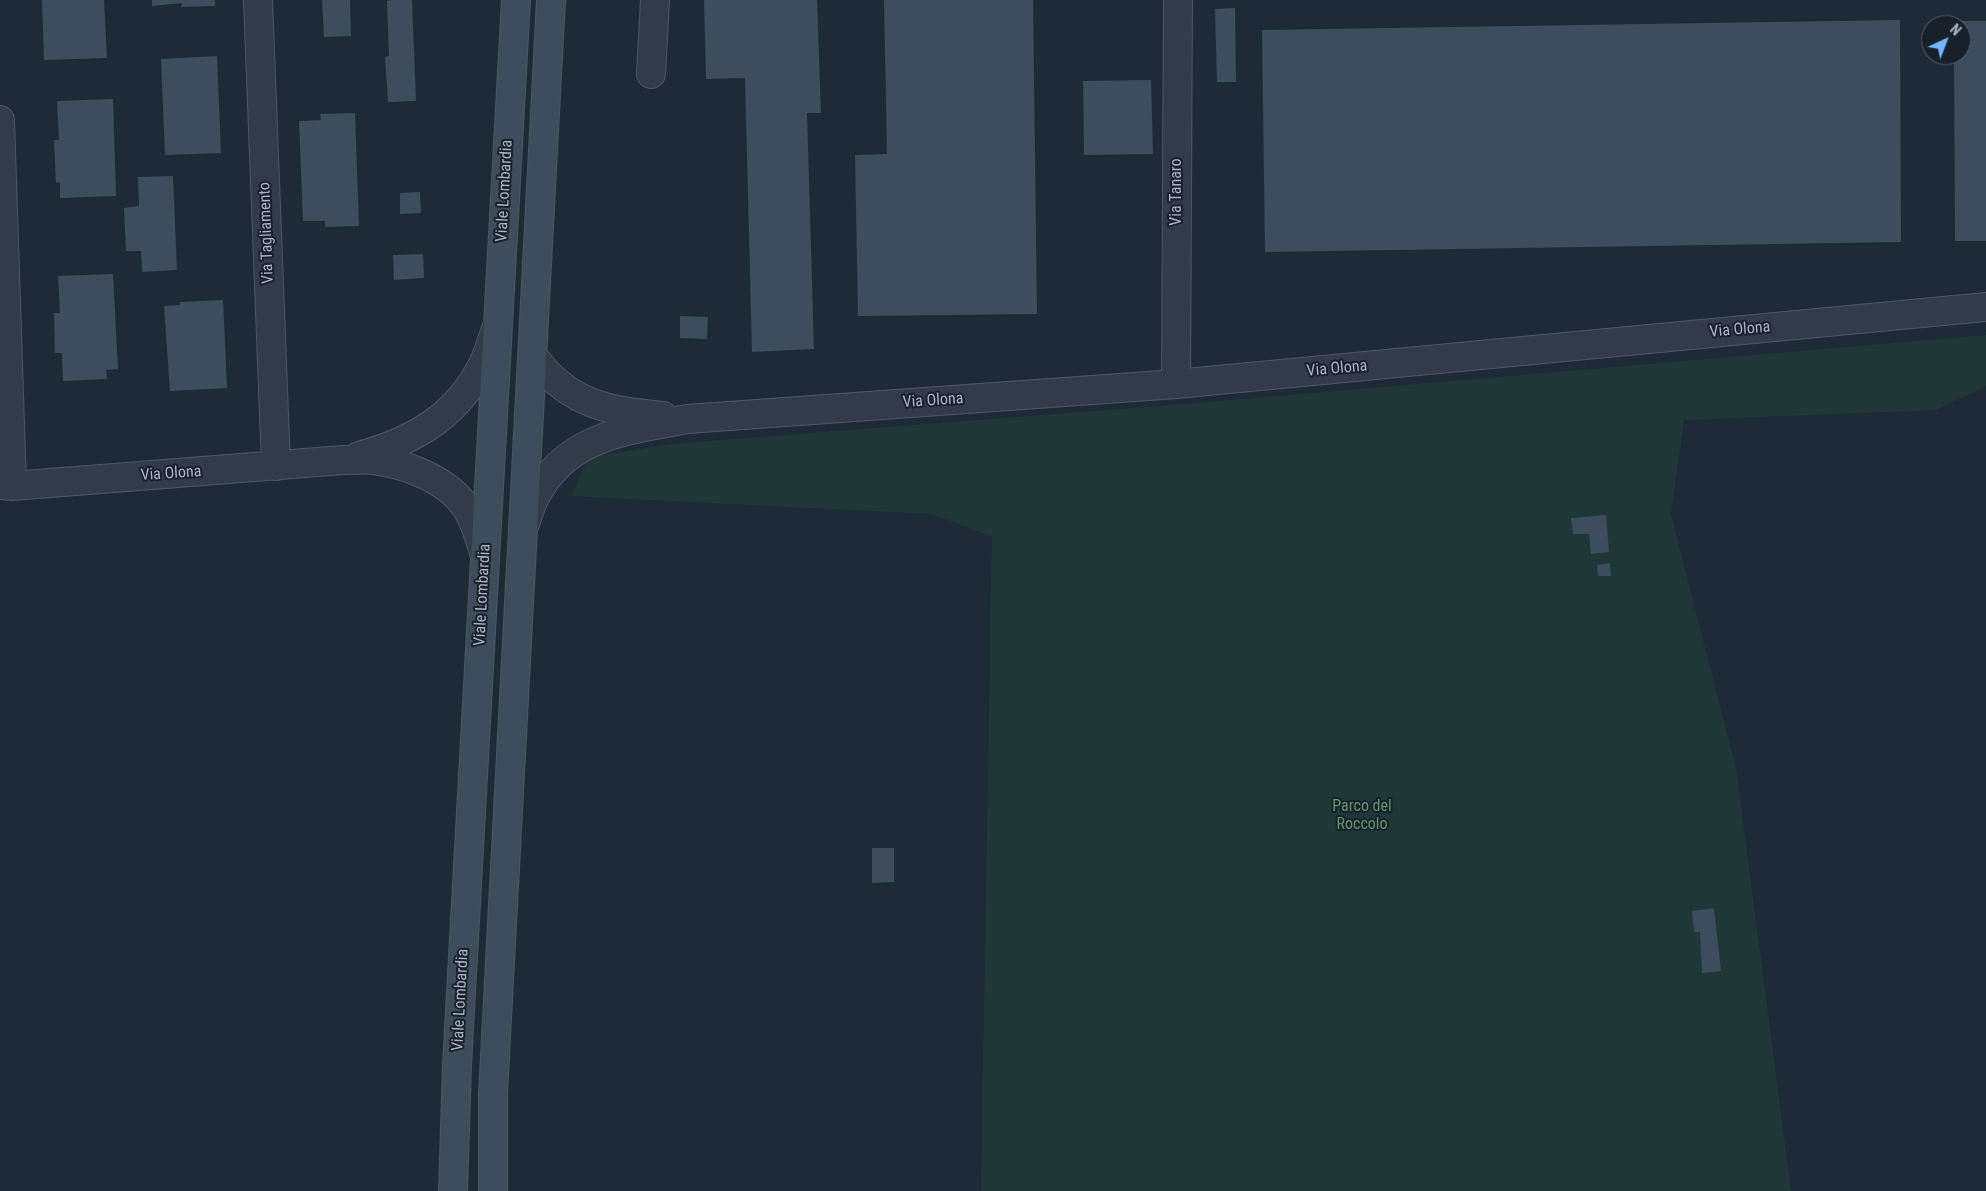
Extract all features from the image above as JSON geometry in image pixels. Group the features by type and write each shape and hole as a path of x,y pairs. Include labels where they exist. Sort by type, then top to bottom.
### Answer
{"main road":[{"name":"Viale Lombardia","path":"452,1191 457,1066 516,0"},
{"path":"493,1191 493,1094 551,0"}],"street":[{"name":"Via Tagliamento","path":"258,0 276,466"},
{"path":"651,74 655,0"},
{"name":"Via Tanaro","path":"1176,384 1178,0"},
{"path":"0,120 6,486"},
{"name":"Via Olona","path":"524,528 535,498 549,476 567,458 586,444 614,434 687,419 1176,384 1986,307"},
{"name":"Via Olona","path":"343,460 406,440 428,427 450,409 469,386 484,362 498,322"},
{"name":"Via Olona","path":"533,356 556,382 571,393 592,403 616,411 687,419"},
{"name":"Via Olona","path":"6,486 343,460 374,460 402,466 428,476 451,491 467,508 478,530 485,558"}],"green space":[{"name":"Parco del Roccolo","path":"1986,335 1986,386 1936,410 1684,420 1671,515 1736,768 1791,1191 981,1191 992,537 933,514 571,496 589,457 671,444 1197,403"}],"building":[{"path":"42,0 104,0 107,58 44,60"},
{"path":"152,0 215,0 215,6 181,7 182,3 152,6"},
{"path":"322,0 350,0 351,36 324,37"},
{"path":"412,0 416,101 388,102 385,57 389,56 387,1"},
{"path":"704,0 817,0 821,113 807,113 814,349 752,352 745,78 706,79"},
{"path":"884,0 1033,0 1037,314 858,316 855,155 887,154"},
{"path":"1235,8 1236,82 1217,82 1215,9"},
{"path":"1900,20 1901,242 1265,252 1262,30"},
{"path":"1971,21 1986,21 1986,241 1955,241 1954,65 1971,65"},
{"path":"217,56 221,153 165,155 161,59"},
{"path":"1151,80 1153,154 1084,155 1083,81"},
{"path":"113,99 116,196 60,198 60,182 56,183 54,140 59,140 57,101"},
{"path":"355,113 359,226 325,227 325,221 303,221 299,121 321,120 320,114"},
{"path":"173,176 177,270 142,272 141,251 126,251 124,208 139,206 138,177"},
{"path":"420,192 421,213 400,214 400,193"},
{"path":"423,254 424,278 394,280 393,255"},
{"path":"113,274 118,369 106,370 107,379 63,381 62,353 55,353 54,313 60,313 58,276"},
{"path":"223,300 227,388 170,391 164,306 180,305 180,302"},
{"path":"680,316 708,317 707,339 680,338"},
{"path":"1606,515 1609,552 1591,554 1589,534 1573,534 1571,518"},
{"path":"1610,563 1611,576 1598,576 1597,565"},
{"path":"872,848 894,848 894,882 872,883"},
{"path":"1714,908 1721,971 1702,973 1700,932 1694,932 1692,911"}]}
